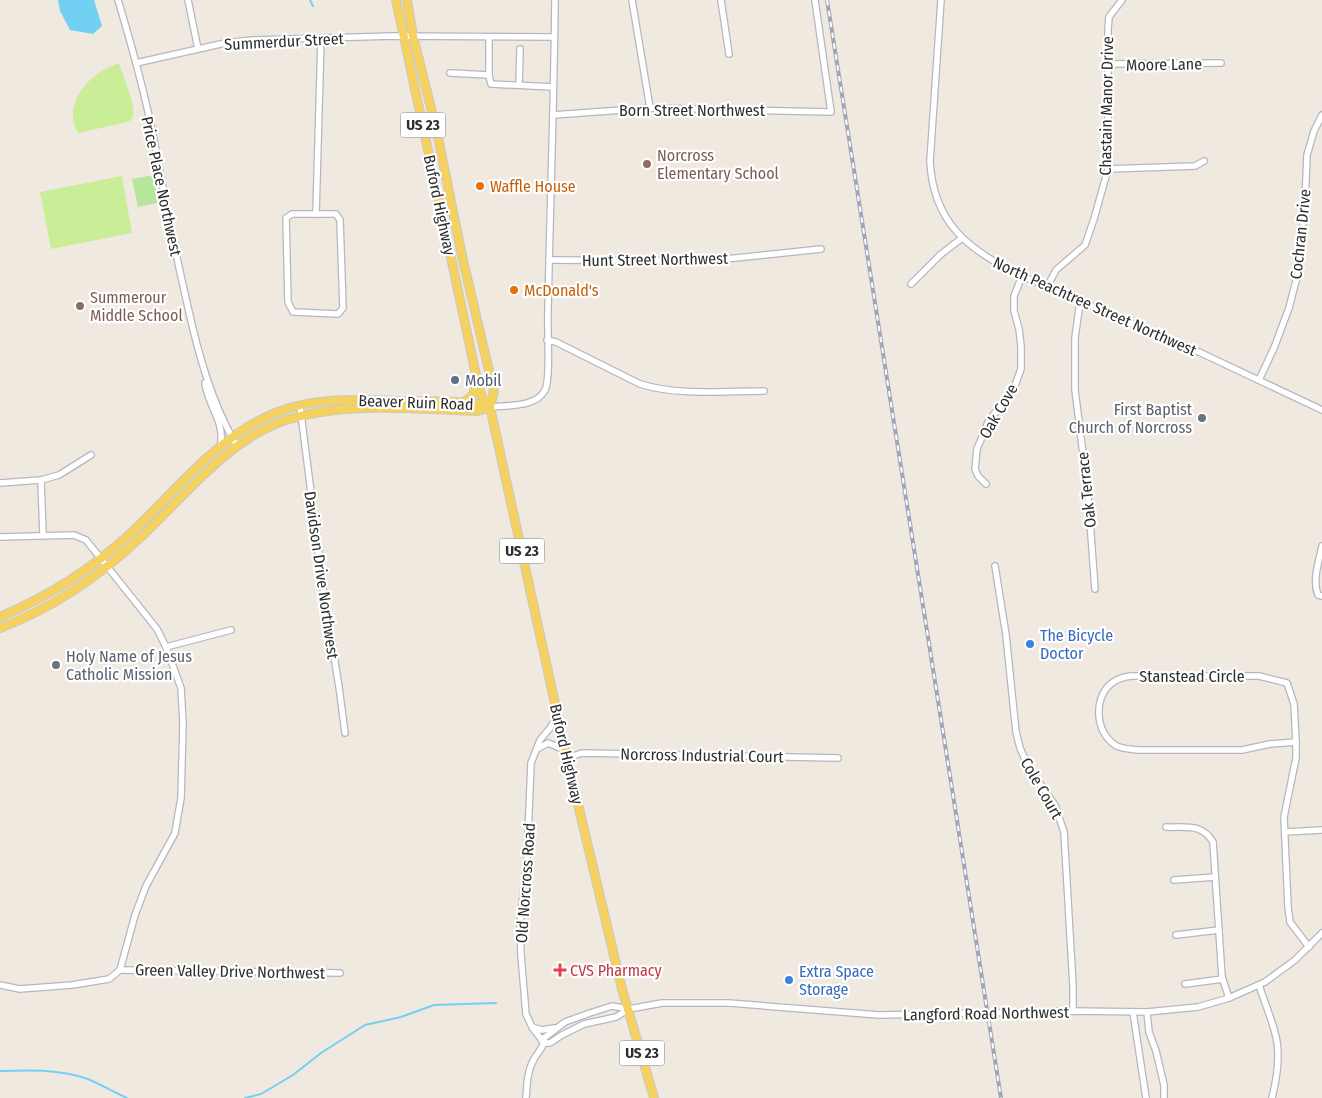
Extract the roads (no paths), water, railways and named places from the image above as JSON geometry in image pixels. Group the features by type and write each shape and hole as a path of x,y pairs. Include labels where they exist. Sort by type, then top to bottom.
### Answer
{"main road":[{"name":"Buford Highway","path":"396,0 475,370 482,397 490,407 566,754 622,989 654,1098"},
{"name":"Buford Highway","path":"407,0 494,392 490,407"},
{"path":"448,242 459,239"},
{"path":"462,402 468,400 476,387 475,370"},
{"name":"Beaver Ruin Road","path":"0,617 39,599 73,578 100,558 130,534 220,447 232,437 264,418 322,401 462,402 490,407"},
{"name":"Beaver Ruin Road","path":"0,628 49,605 77,588 141,537 237,446 284,421 336,410 388,408 478,411 490,407"}],"street":[{"name":"Price Place Northwest","path":"118,0 136,63 157,155 181,278 200,362 221,414 237,446"},
{"path":"188,0 198,49"},
{"path":"490,407 532,402 542,396 548,381 547,340 555,0"},
{"path":"632,0 650,108"},
{"path":"722,0 729,54"},
{"name":"Born Street Northwest","path":"553,115 650,108 830,112 815,0"},
{"name":"North Peachtree Street Northwest","path":"941,0 930,161 931,182 937,200 948,220 962,238 997,264 1022,276 1144,328 1322,410"},
{"name":"Chastain Manor Drive","path":"1047,287 1056,270 1085,245 1108,169 1108,29 1109,17 1122,0"},
{"name":"Summerdur Street","path":"136,63 225,43 252,40 404,36 554,37"},
{"path":"489,37 490,82 494,85 553,86"},
{"path":"316,214 321,38"},
{"path":"519,86 520,49"},
{"name":"Moore Lane","path":"1107,64 1222,63"},
{"path":"450,73 489,74"},
{"name":"Cochran Drive","path":"1259,380 1274,348 1289,308 1299,269 1307,155 1314,131 1322,115"},
{"path":"1108,169 1195,166 1204,161"},
{"path":"292,214 316,214 336,214 340,220 343,308 338,314 292,312 288,302 286,218 292,214"},
{"path":"911,284 940,255 962,238"},
{"name":"Hunt Street Northwest","path":"549,260 707,261 821,249"},
{"name":"Oak Cove","path":"986,484 978,476 975,469 975,458 988,422 1014,388 1021,369 1021,346 1019,328 1014,311 1014,296 1022,276"},
{"name":"Oak Terrace","path":"1080,302 1074,338 1075,390 1088,494 1095,589"},
{"path":"547,340 556,342 640,384 662,390 764,391"},
{"name":"Price Place Northwest","path":"205,373 205,385 209,399 221,427 222,438 220,447"},
{"name":"Davidson Drive Northwest","path":"300,406 324,595 345,733"},
{"path":"0,483 41,480 59,475 91,455"},
{"path":"41,480 43,535"},
{"path":"0,538 74,535 86,540 157,628 181,688 183,724 181,798 175,833 146,886 134,915 120,970 109,979 72,985 20,989 0,985"},
{"path":"1322,551 1316,580 1316,592 1322,596"},
{"name":"Cole Court","path":"995,566 1007,644 1016,732 1020,748 1029,768 1055,805 1064,832 1073,1011"},
{"path":"166,647 231,630"},
{"name":"Stanstead Circle","path":"1296,742 1270,744 1242,750 1126,749 1115,745 1106,737 1099,725 1100,704 1104,693 1111,683 1130,676 1259,676 1287,683 1294,704 1296,742 1296,758 1284,817 1290,922 1309,947"},
{"name":"Old Norcross Road","path":"544,1043 532,1027 526,1014 520,955 520,924 527,852 532,763 540,740 558,715"},
{"path":"537,749 548,743 566,754"},
{"name":"Norcross Industrial Court","path":"566,754 838,758"},
{"path":"1166,827 1197,828 1208,833 1213,842 1223,979 1229,998"},
{"path":"1285,832 1322,830"},
{"path":"1174,880 1215,877"},
{"path":"1176,935 1219,930"},
{"name":"Langford Road Northwest","path":"629,1009 616,1017 584,1024 550,1043 544,1043 544,1038 560,1025 590,1012 612,1006 629,1009 662,1003 720,1003 879,1015 1073,1011 1147,1012 1198,1007 1229,998 1259,985 1283,969 1322,933"},
{"name":"Green Valley Drive Northwest","path":"120,970 340,972"},
{"path":"1185,984 1223,979"},
{"path":"1259,985 1276,1034 1276,1084 1272,1098"},
{"path":"1134,1012 1146,1098"},
{"path":"1147,1012 1149,1032 1156,1051 1164,1085 1164,1098"},
{"path":"532,1027 542,1030 552,1029 560,1025"},
{"path":"526,1098 530,1068 544,1043"}],"water":[{"path":"58,0 94,0 102,26 93,34 70,30 60,11"}],"waterway":[{"path":"310,0 313,6"},
{"path":"245,1098 261,1094 293,1075 321,1053 365,1025 401,1017 434,1005 496,1003"},
{"path":"0,1071 42,1071 74,1075 90,1080 127,1098"}],"railway":[{"path":"827,0 1001,1098"}],"place":[{"name":"Norcross Elementary School","path":"647,164"},
{"name":"Waffle House","path":"480,186"},
{"name":"McDonald's","path":"514,290"},
{"name":"Summerour Middle School","path":"80,306"},
{"name":"Mobil","path":"455,380"},
{"name":"First Baptist Church of Norcross","path":"1202,418"},
{"name":"The Bicycle Doctor","path":"1030,644"},
{"name":"Holy Name of Jesus Catholic Mission","path":"56,665"},
{"name":"CVS Pharmacy","path":"560,970"},
{"name":"Extra Space Storage","path":"789,980"}]}
